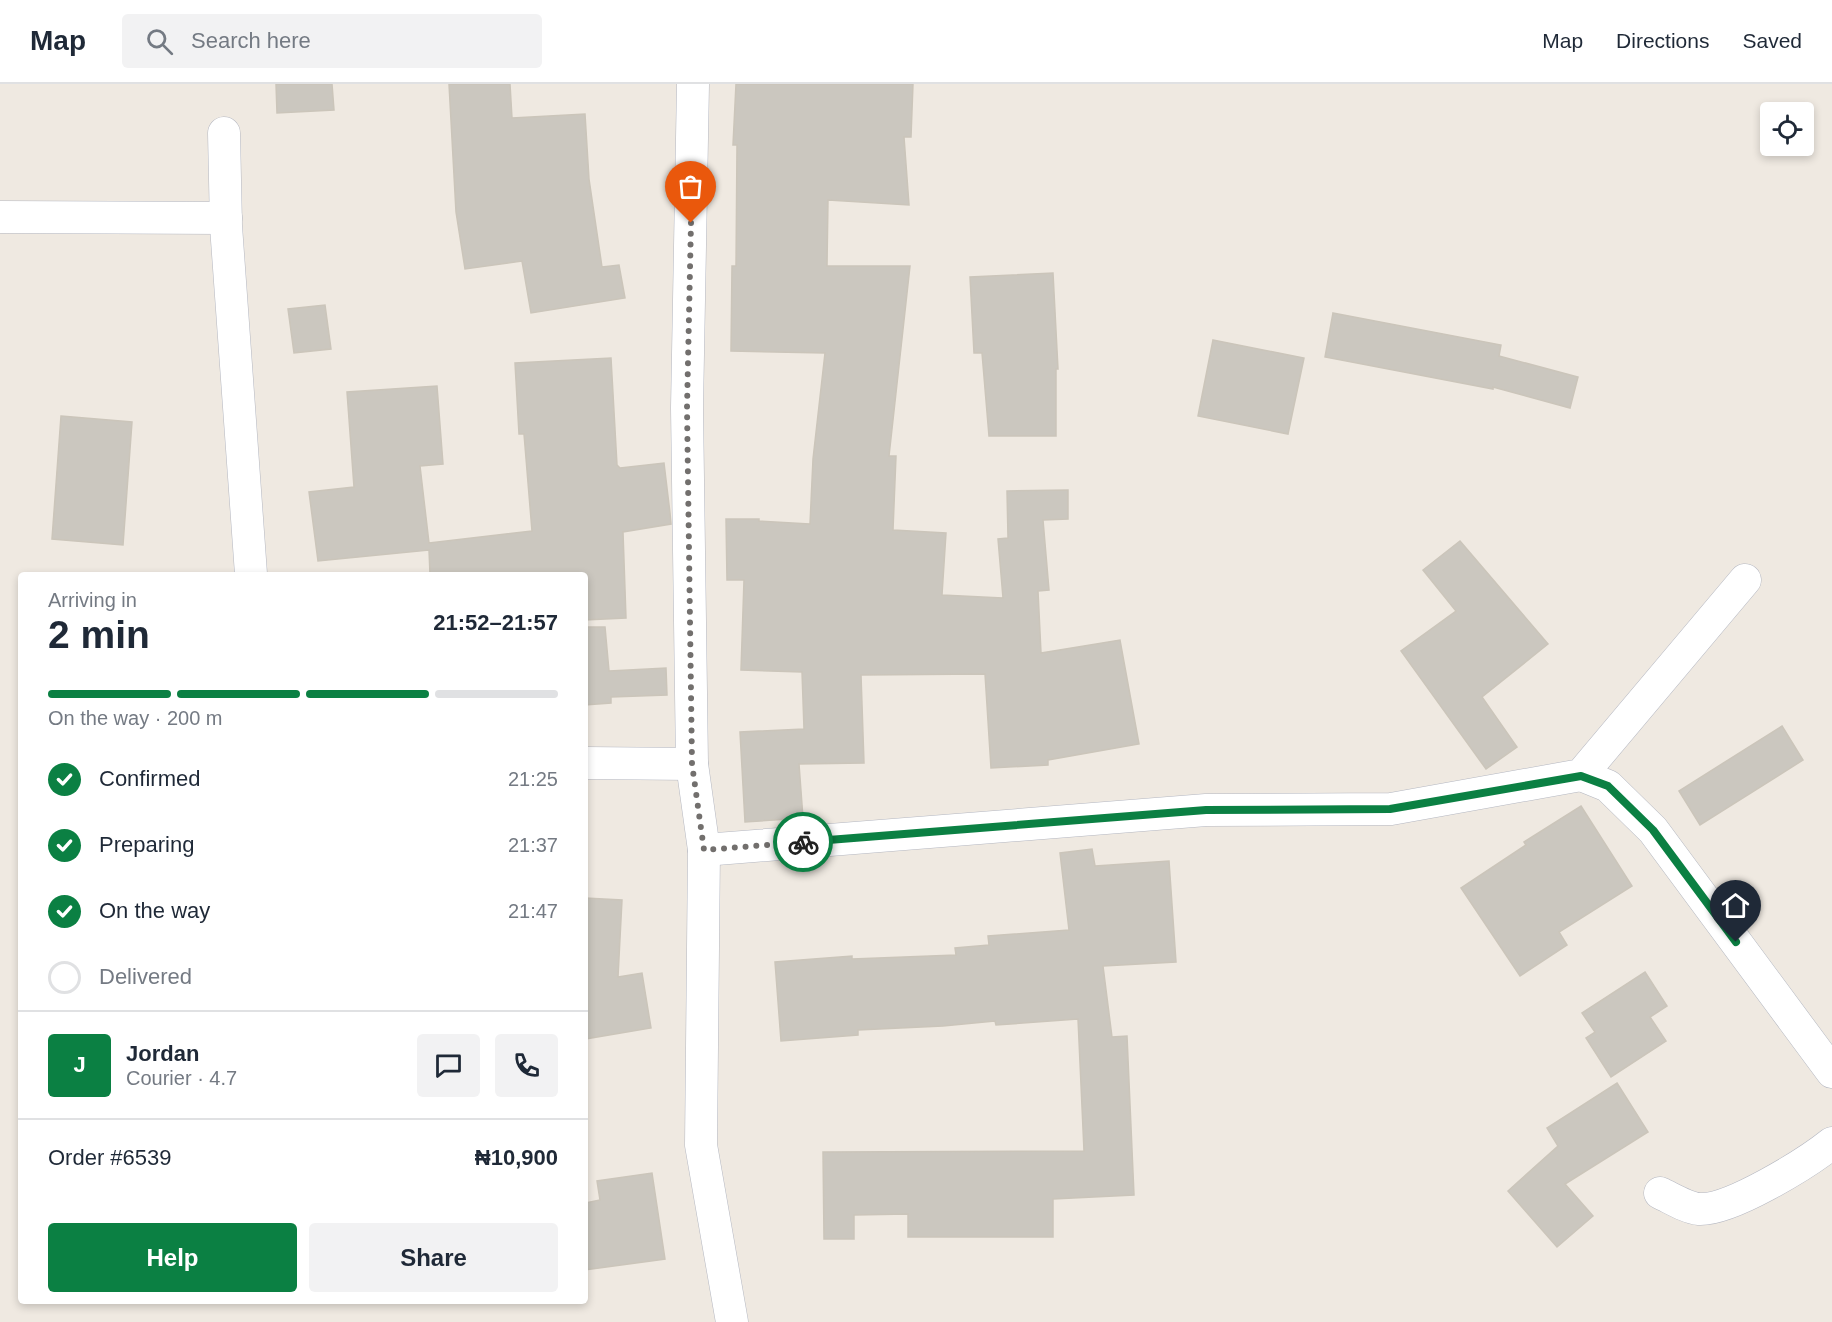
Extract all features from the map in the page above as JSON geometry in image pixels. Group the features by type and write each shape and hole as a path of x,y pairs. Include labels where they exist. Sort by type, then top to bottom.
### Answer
{"street":[{"path":"693,84 687,408 692,764 704,850 701,1145 732,1322"},
{"path":"224,133 226,218 251,572"},
{"path":"0,217 226,218"},
{"path":"1581,776 1745,579"},
{"path":"588,763 692,764"},
{"path":"704,850 1206,810 1390,809 1581,776 1608,786 1653,830 1832,1072"},
{"path":"1660,1193 1698,1209 1726,1204 1763,1186 1832,1143"}],"building":[{"path":"276,84 332,84 334,110 277,113"},
{"path":"449,84 510,84 512,118 585,114 589,179 602,267 619,265 625,298 531,313 522,261 465,269 456,212"},
{"path":"736,84 913,84 911,137 904,137 909,205 828,200 827,266 910,266 889,456 896,456 893,530 946,533 942,595 1003,598 998,539 1008,538 1007,491 1068,490 1068,519 1043,520 1049,590 1038,591 1041,653 1120,640 1139,744 1048,760 1048,765 991,768 985,674 861,675 864,763 799,764 803,818 745,822 740,732 804,729 802,672 741,670 744,580 727,580 726,519 759,519 759,521 810,524 813,459 825,353 731,351 732,266 736,266 737,145 733,145"},
{"path":"1053,273 1058,369 1056,369 1056,436 989,436 982,353 974,353 970,277"},
{"path":"325,305 331,349 294,353 288,309"},
{"path":"1333,313 1501,345 1499,356 1578,377 1570,408 1493,387 1493,389 1325,357"},
{"path":"1213,340 1304,358 1288,434 1198,416"},
{"path":"611,358 617,465 620,468 664,463 671,524 623,532 626,618 588,620 588,572 430,572 429,550 318,561 309,492 354,487 347,392 437,386 443,464 420,466 429,543 532,531 524,434 519,434 515,363"},
{"path":"61,416 132,422 123,545 52,539"},
{"path":"1460,541 1548,644 1482,697 1517,747 1486,769 1401,651 1456,611 1423,570"},
{"path":"588,627 605,627 609,671 666,668 667,695 611,697 611,703 588,705"},
{"path":"1782,726 1803,760 1700,825 1679,791"},
{"path":"1581,806 1632,886 1559,932 1567,945 1520,976 1461,888 1526,845 1524,842"},
{"path":"1092,849 1095,866 1169,861 1176,962 1103,966 1112,1037 1127,1036 1134,1195 1053,1199 1053,1237 908,1237 908,1214 854,1215 854,1239 824,1239 823,1152 1084,1151 1078,1019 996,1025 995,1021 858,1030 858,1035 781,1041 775,962 852,956 852,959 956,955 955,948 989,945 988,936 1069,930 1060,853"},
{"path":"588,898 622,900 618,977 642,973 651,1028 588,1038"},
{"path":"1645,972 1667,1006 1650,1017 1666,1041 1611,1077 1586,1038 1595,1032 1582,1013"},
{"path":"1617,1083 1648,1132 1565,1184 1593,1216 1557,1247 1508,1191 1558,1146 1547,1128"},
{"path":"652,1173 665,1259 588,1270 588,1202 600,1200 597,1181"}],"way so far":[{"path":"691,223 687,408 692,764 704,850 803,842"}],"route":[{"path":"803,842 1206,810 1390,809 1581,776 1608,786 1653,830 1736,942"}]}
